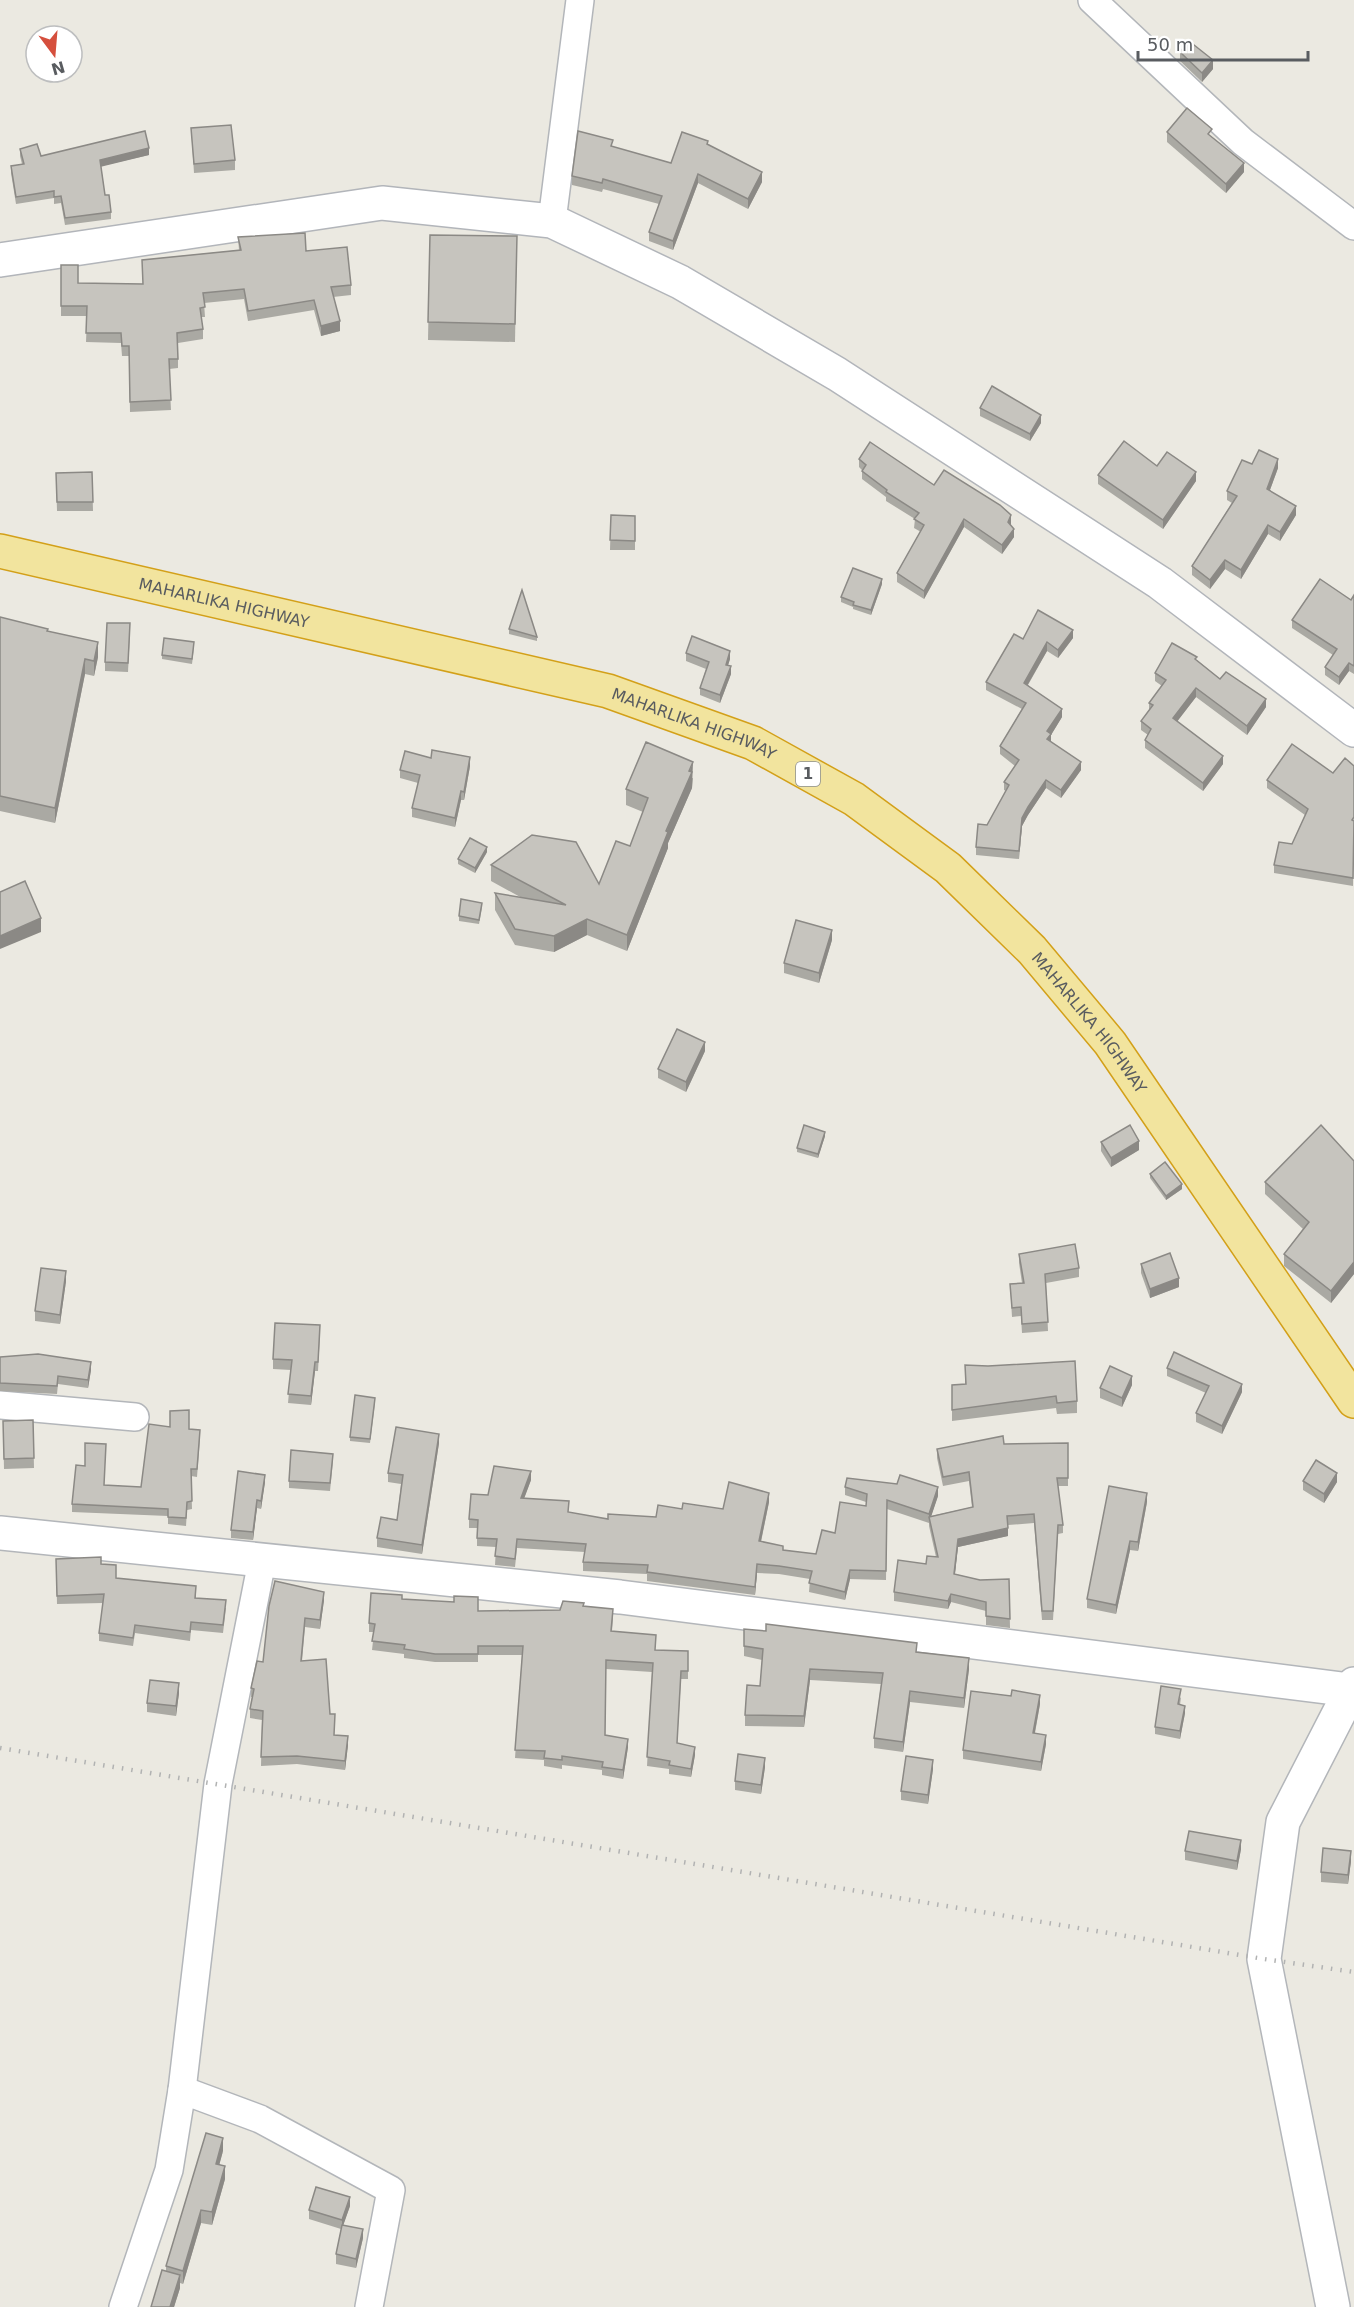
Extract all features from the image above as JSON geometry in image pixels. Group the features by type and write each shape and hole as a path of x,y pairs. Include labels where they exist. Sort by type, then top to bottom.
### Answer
{"highway":[{"name":"MAHARLIKA HIGHWAY","path":"0,551 608,691 753,744 854,799 948,868 1032,950 1110,1043 1354,1401"}],"street":[{"path":"552,221 580,0"},
{"path":"1092,0 1243,142 1354,226"},
{"path":"0,260 382,203 552,221 680,282 837,374 1160,583 1354,730"},
{"path":"0,1405 135,1417"},
{"path":"0,1533 620,1597 1352,1687 1283,1822 1264,1959 1333,2307"},
{"path":"123,2307 169,2170 182,2090 218,1784 262,1560"},
{"path":"182,2090 260,2119 391,2190 369,2307"}],"building":[{"path":"1189,41 1213,60 1202,73 1180,52"},
{"path":"1187,108 1212,129 1208,134 1244,163 1226,184 1167,132"},
{"path":"231,125 235,160 194,164 191,128"},
{"path":"145,131 149,148 100,160 105,195 109,195 111,212 65,218 61,196 54,197 54,191 16,197 11,166 24,164 20,149 37,144 41,156"},
{"path":"578,131 613,140 611,146 671,163 682,132 708,141 707,144 762,172 748,199 698,174 673,241 649,232 662,196 603,179 602,183 572,176"},
{"path":"305,233 306,251 347,247 351,285 331,287 340,321 321,326 314,300 248,311 244,289 203,293 205,307 200,308 203,329 177,333 178,359 169,359 171,400 130,402 129,346 122,346 121,333 86,333 87,306 61,306 61,265 78,265 78,283 143,284 142,260 241,250 238,237"},
{"path":"430,235 517,236 515,324 428,322"},
{"path":"992,386 1041,415 1030,434 980,408"},
{"path":"1124,441 1157,466 1167,452 1196,472 1163,520 1098,475"},
{"path":"870,442 934,485 944,470 1000,505 1011,515 1008,522 1014,529 1002,545 964,519 924,591 897,573 924,525 914,519 919,513 886,492 887,490 862,471 866,465 859,459"},
{"path":"1259,450 1278,459 1267,489 1296,506 1280,532 1268,525 1241,570 1225,560 1210,580 1192,566 1237,496 1227,491 1242,460 1252,464"},
{"path":"92,472 93,502 57,502 56,473"},
{"path":"611,515 635,516 635,541 610,540"},
{"path":"853,568 882,579 871,610 853,605 854,602 841,597"},
{"path":"1320,579 1351,600 1354,595 1354,666 1349,663 1339,677 1325,667 1337,649 1292,620"},
{"path":"522,590 537,637 509,629"},
{"path":"1038,610 1073,630 1058,650 1047,642 1024,683 1062,709 1047,731 1051,734 1047,739 1081,762 1061,790 1046,780 1022,818 1019,851 976,847 978,824 987,825 1009,785 1004,782 1019,760 1000,746 1026,703 986,682 1014,634 1023,639"},
{"path":"0,617 48,629 47,631 98,642 94,661 85,659 55,808 0,796"},
{"path":"107,623 130,623 128,663 105,662"},
{"path":"692,636 730,651 726,665 731,666 720,695 700,688 709,662 686,653"},
{"path":"164,638 194,642 192,659 162,655"},
{"path":"1172,643 1197,657 1195,659 1220,679 1226,672 1266,699 1247,726 1196,688 1173,718 1223,756 1203,783 1145,740 1151,729 1141,721 1153,705 1149,703 1166,680 1155,673"},
{"path":"646,742 693,762 689,771 692,772 666,831 668,832 627,935 587,919 554,936 515,929 495,893 566,905 491,865 532,835 576,842 599,884 616,841 630,846 648,798 626,789"},
{"path":"1292,744 1333,773 1345,758 1354,766 1353,878 1274,865 1279,842 1292,844 1308,809 1267,780"},
{"path":"432,750 470,757 464,792 461,791 455,818 412,808 420,775 400,770 405,751 431,758"},
{"path":"470,838 487,847 475,868 458,859"},
{"path":"25,881 41,918 0,936 0,892"},
{"path":"461,899 482,903 479,920 459,916"},
{"path":"796,920 832,930 819,973 784,963"},
{"path":"677,1029 705,1042 686,1082 658,1069"},
{"path":"804,1125 825,1132 818,1154 797,1148"},
{"path":"1130,1125 1139,1141 1111,1158 1101,1142"},
{"path":"1321,1125 1354,1161 1354,1262 1331,1291 1284,1254 1309,1222 1265,1182"},
{"path":"1165,1162 1182,1184 1166,1196 1150,1174"},
{"path":"1075,1244 1079,1268 1045,1274 1048,1322 1022,1324 1021,1307 1012,1308 1010,1284 1024,1283 1019,1254"},
{"path":"1170,1253 1179,1278 1150,1289 1141,1264"},
{"path":"41,1268 66,1271 60,1315 35,1311"},
{"path":"275,1323 320,1325 318,1362 315,1362 311,1396 288,1394 292,1360 273,1359"},
{"path":"1174,1352 1242,1384 1222,1426 1196,1413 1209,1386 1167,1368"},
{"path":"38,1354 91,1362 88,1380 58,1376 57,1386 0,1383 0,1357"},
{"path":"1075,1361 1077,1401 1057,1403 1056,1396 952,1410 952,1385 966,1384 965,1365 988,1366"},
{"path":"1110,1366 1132,1376 1122,1398 1100,1388"},
{"path":"355,1395 375,1398 370,1439 350,1437"},
{"path":"189,1410 189,1429 200,1430 197,1469 191,1469 192,1501 187,1502 186,1518 168,1517 168,1509 72,1504 76,1465 85,1466 85,1443 106,1444 104,1485 141,1487 149,1424 170,1427 170,1411"},
{"path":"33,1420 34,1458 4,1459 3,1421"},
{"path":"396,1427 439,1434 422,1545 377,1538 381,1517 397,1520 403,1475 388,1473"},
{"path":"1003,1436 1004,1444 1068,1443 1068,1478 1057,1478 1063,1525 1058,1525 1053,1611 1042,1611 1034,1514 1007,1516 1008,1528 958,1539 954,1574 980,1580 1009,1579 1010,1619 986,1616 986,1602 951,1594 948,1601 894,1592 898,1560 926,1564 927,1556 938,1557 929,1517 973,1507 969,1472 943,1477 937,1449"},
{"path":"291,1450 333,1454 330,1483 289,1481"},
{"path":"1316,1460 1337,1473 1324,1494 1303,1481"},
{"path":"494,1466 531,1471 521,1498 569,1501 568,1512 608,1519 608,1514 656,1517 658,1505 682,1509 683,1503 723,1509 729,1482 769,1493 759,1541 783,1546 783,1550 816,1554 822,1530 835,1533 840,1502 866,1506 867,1494 845,1487 847,1478 897,1484 900,1475 938,1487 929,1514 887,1500 886,1571 850,1570 845,1592 809,1583 812,1571 779,1566 757,1564 755,1587 647,1572 648,1565 583,1562 586,1544 517,1539 515,1559 495,1556 497,1539 477,1538 478,1520 469,1519 471,1494 488,1495"},
{"path":"238,1471 265,1475 261,1501 257,1500 253,1532 231,1530"},
{"path":"1109,1486 1147,1493 1138,1542 1130,1541 1116,1605 1087,1599"},
{"path":"101,1557 101,1564 116,1565 116,1578 196,1586 195,1598 226,1600 223,1625 191,1622 190,1632 135,1625 133,1638 99,1633 104,1594 57,1596 56,1559"},
{"path":"275,1581 324,1592 320,1620 305,1618 301,1661 326,1659 330,1714 335,1714 334,1735 348,1736 345,1761 297,1756 261,1757 263,1711 250,1709 254,1689 251,1688 257,1661 263,1662 269,1606"},
{"path":"371,1593 402,1595 402,1599 454,1602 454,1596 478,1597 478,1611 560,1610 563,1601 613,1609 611,1631 656,1635 655,1650 688,1651 688,1671 681,1671 677,1743 695,1747 691,1769 669,1765 670,1761 647,1757 653,1663 606,1660 605,1735 628,1739 623,1770 602,1767 603,1762 562,1756 562,1760 544,1758 545,1751 515,1750 523,1646 478,1646 478,1654 435,1654 404,1649 405,1645 372,1641 375,1624 369,1623"},
{"path":"766,1624 917,1643 916,1652 969,1658 964,1698 910,1691 903,1742 874,1738 883,1673 810,1669 804,1716 745,1715 747,1685 760,1686 763,1649 744,1646 744,1629 766,1631"},
{"path":"150,1680 179,1683 176,1706 147,1703"},
{"path":"1161,1686 1181,1689 1178,1704 1185,1706 1180,1731 1155,1727"},
{"path":"1012,1690 1040,1695 1033,1733 1046,1735 1041,1762 963,1750 971,1691 1011,1696"},
{"path":"738,1754 765,1758 761,1785 735,1781"},
{"path":"906,1756 933,1760 928,1795 901,1791"},
{"path":"1189,1831 1241,1840 1237,1861 1185,1851"},
{"path":"1323,1848 1351,1851 1348,1875 1321,1872"},
{"path":"206,2133 223,2138 216,2164 225,2166 212,2212 201,2210 183,2271 166,2266"},
{"path":"316,2187 350,2197 342,2220 309,2210"},
{"path":"342,2225 363,2229 356,2259 336,2254"},
{"path":"162,2270 180,2275 170,2307 151,2307"}],"railway":[{"path":"0,1748 1264,1959 1354,1972"}]}
